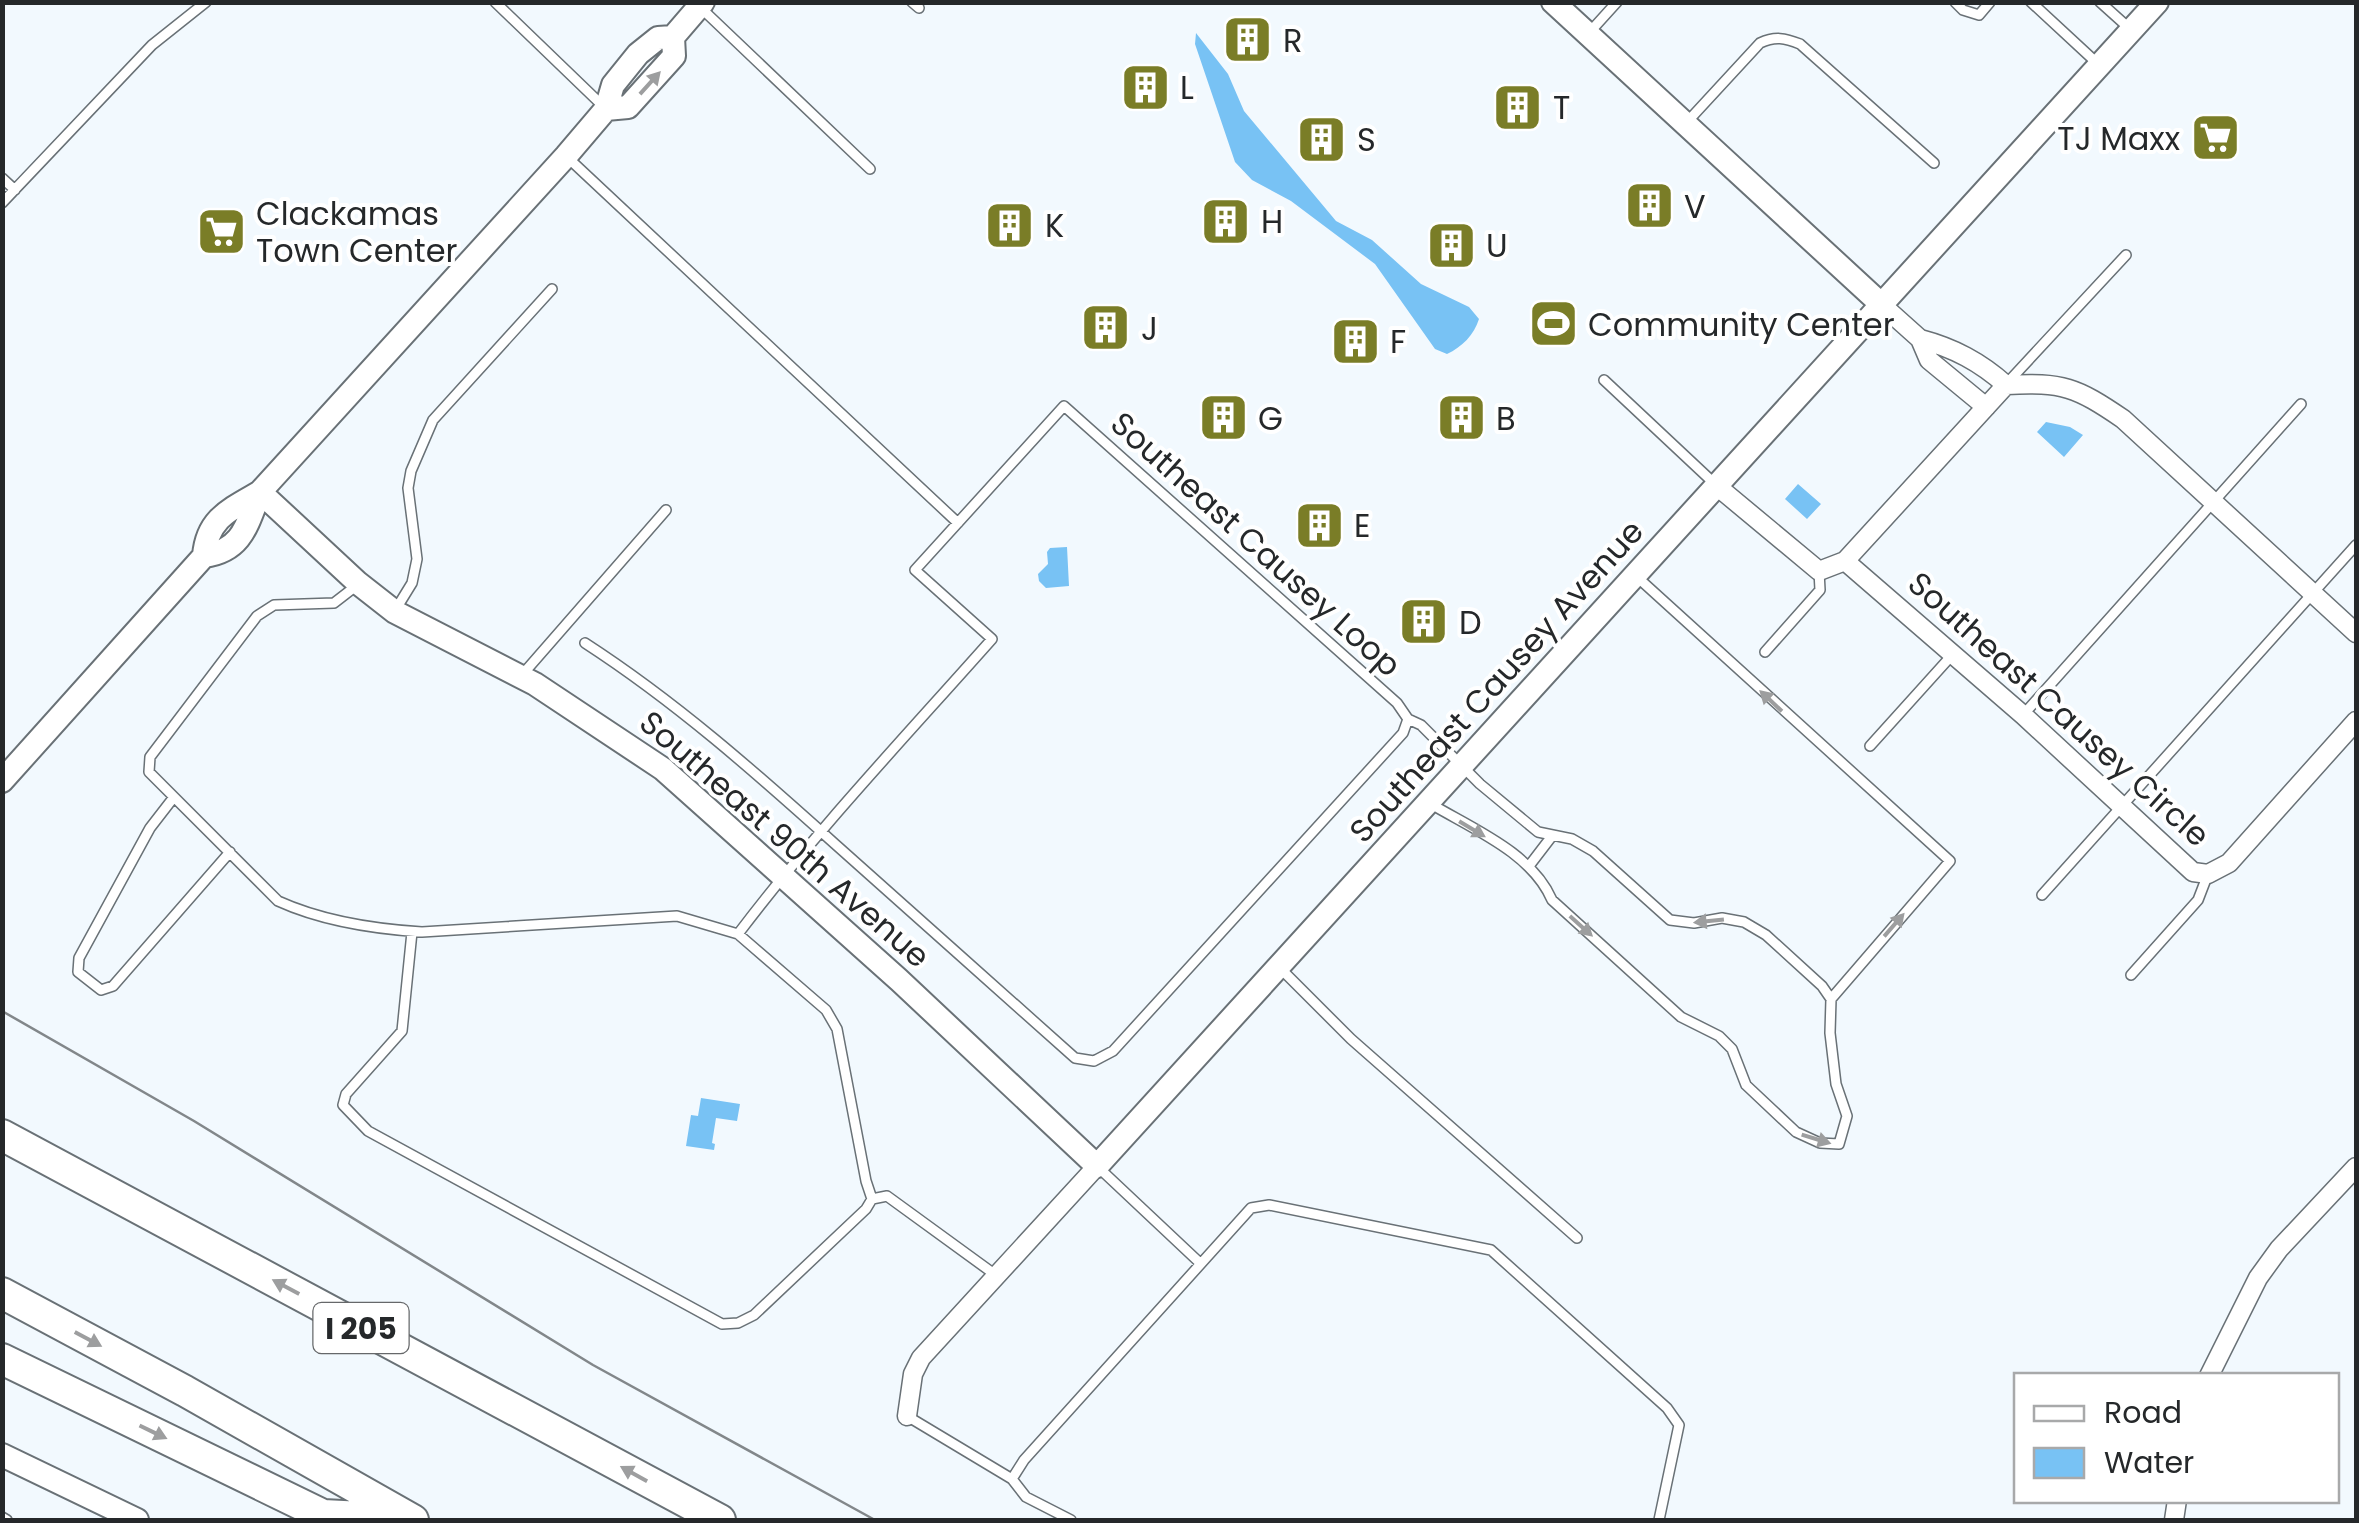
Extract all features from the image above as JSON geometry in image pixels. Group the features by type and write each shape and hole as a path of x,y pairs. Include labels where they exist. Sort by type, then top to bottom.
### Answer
{"highway":[{"name":"I 205","path":"2,1134 720,1520"},
{"path":"2,1293 412,1520"},
{"path":"2,1358 324,1515 412,1520"}],"street":[{"path":"1553,2 1920,339 1929,360 1986,407"},
{"name":"Southeast Causey Avenue","path":"906,1416 913,1374 921,1358 2157,2"},
{"path":"2,781 204,556 224,554 244,532 260,492 606,110 628,107 674,56 673,36 701,4"},
{"path":"1920,339 1944,345 1980,363 2006,385 2048,383 2088,395 2122,419 2356,633"},
{"path":"1718,487 1819,571 1845,561 2006,385"},
{"name":"Southeast 90th Avenue","path":"260,492 395,612 520,677 649,758 985,1059 1097,1166"},
{"name":"Southeast Causey Circle","path":"1845,561 2194,872 2208,874 2229,863 2356,721"},
{"path":"2210,1373 2258,1278 2279,1249 2356,1167"},
{"path":"2,1454 138,1520"}],"lane":[{"path":"2,203 152,46 206,2"},
{"path":"496,2 606,110"},
{"path":"1588,34 1617,2"},
{"path":"1954,2 1979,15 1990,2"},
{"path":"2031,2 2100,66"},
{"path":"2100,2 2132,30"},
{"path":"701,4 870,169"},
{"path":"1686,123 1760,43 1786,38 1800,44 1934,164"},
{"path":"566,156 958,522"},
{"path":"2,178 15,190"},
{"path":"2006,385 2126,255"},
{"path":"395,612 412,583 417,559 408,488 423,438 434,420 552,289"},
{"path":"1604,380 1718,487"},
{"path":"2023,716 2301,404"},
{"name":"Southeast Causey Loop","path":"585,643 641,679 723,743 822,832 1075,1058 1094,1061 1113,1051 1402,733 1408,719 1397,704 1064,406 915,570 992,639 822,832 783,876 738,934"},
{"path":"520,677 666,510"},
{"path":"2042,895 2356,545"},
{"path":"1765,652 1820,590 1819,571"},
{"path":"1636,576 1950,861 1831,999"},
{"path":"358,583 334,604 274,605 257,616 150,756 149,772 278,901 299,910 381,930 412,932 677,916 738,934 826,1010 837,1029 872,1199"},
{"path":"1870,746 1953,654"},
{"path":"1408,719 1421,725 1480,784 1538,832 1572,839 1593,851 1670,920 1694,923 1722,918 1744,922 1766,935 1822,986 1831,999 1830,1034 1836,1084 1848,1116 1838,1144 1820,1143 1796,1132 1746,1085 1732,1049 1719,1036 1681,1016 1552,900 1543,880 1528,866 1429,803"},
{"path":"174,798 150,828 79,958 78,972 101,990 112,986 230,852"},
{"path":"1528,866 1552,836"},
{"path":"2130,975 2198,900 2208,874"},
{"path":"412,932 402,1031 346,1094 343,1105 368,1131 722,1324 738,1324 754,1315 872,1199 887,1196 996,1276"},
{"path":"1279,967 1350,1039 1577,1238"},
{"path":"1097,1166 1200,1263"},
{"path":"1012,1479 1024,1460 1251,1208 1269,1205 1491,1250 1666,1408 1679,1425 1659,1520"},
{"path":"906,1416 1012,1479 1026,1497 1071,1520"}],"water":[{"path":"1196,33 1228,74 1244,111 1336,221 1372,240 1421,284 1469,307 1479,319 1462,344 1447,354 1435,349 1375,264 1291,201 1252,180 1235,162 1195,44"},
{"path":"2046,422 2070,427 2083,435 2064,457 2037,432"},
{"path":"1798,484 1821,504 1807,519 1785,499"},
{"path":"1067,547 1069,586 1046,588 1038,574 1048,564 1047,552 1050,548"},
{"path":"701,1098 740,1104 737,1121 716,1118 714,1150 686,1146 691,1115 698,1116"}],"tram line":[{"path":"2,1011 194,1121 593,1365 875,1520"}],"place":[{"name":"R","path":"1248,40"},
{"name":"L","path":"1145,87"},
{"name":"T","path":"1518,107"},
{"name":"TJ Maxx","path":"2215,138"},
{"name":"S","path":"1322,139"},
{"name":"V","path":"1649,206"},
{"name":"H","path":"1226,221"},
{"name":"K","path":"1010,225"},
{"name":"Clackamas Town Center","path":"221,231"},
{"name":"U","path":"1451,245"},
{"name":"Community Center","path":"1553,324"},
{"name":"J","path":"1106,328"},
{"name":"F","path":"1355,341"},
{"name":"G","path":"1223,418"},
{"name":"B","path":"1461,418"},
{"name":"E","path":"1319,525"},
{"name":"D","path":"1424,622"}]}
